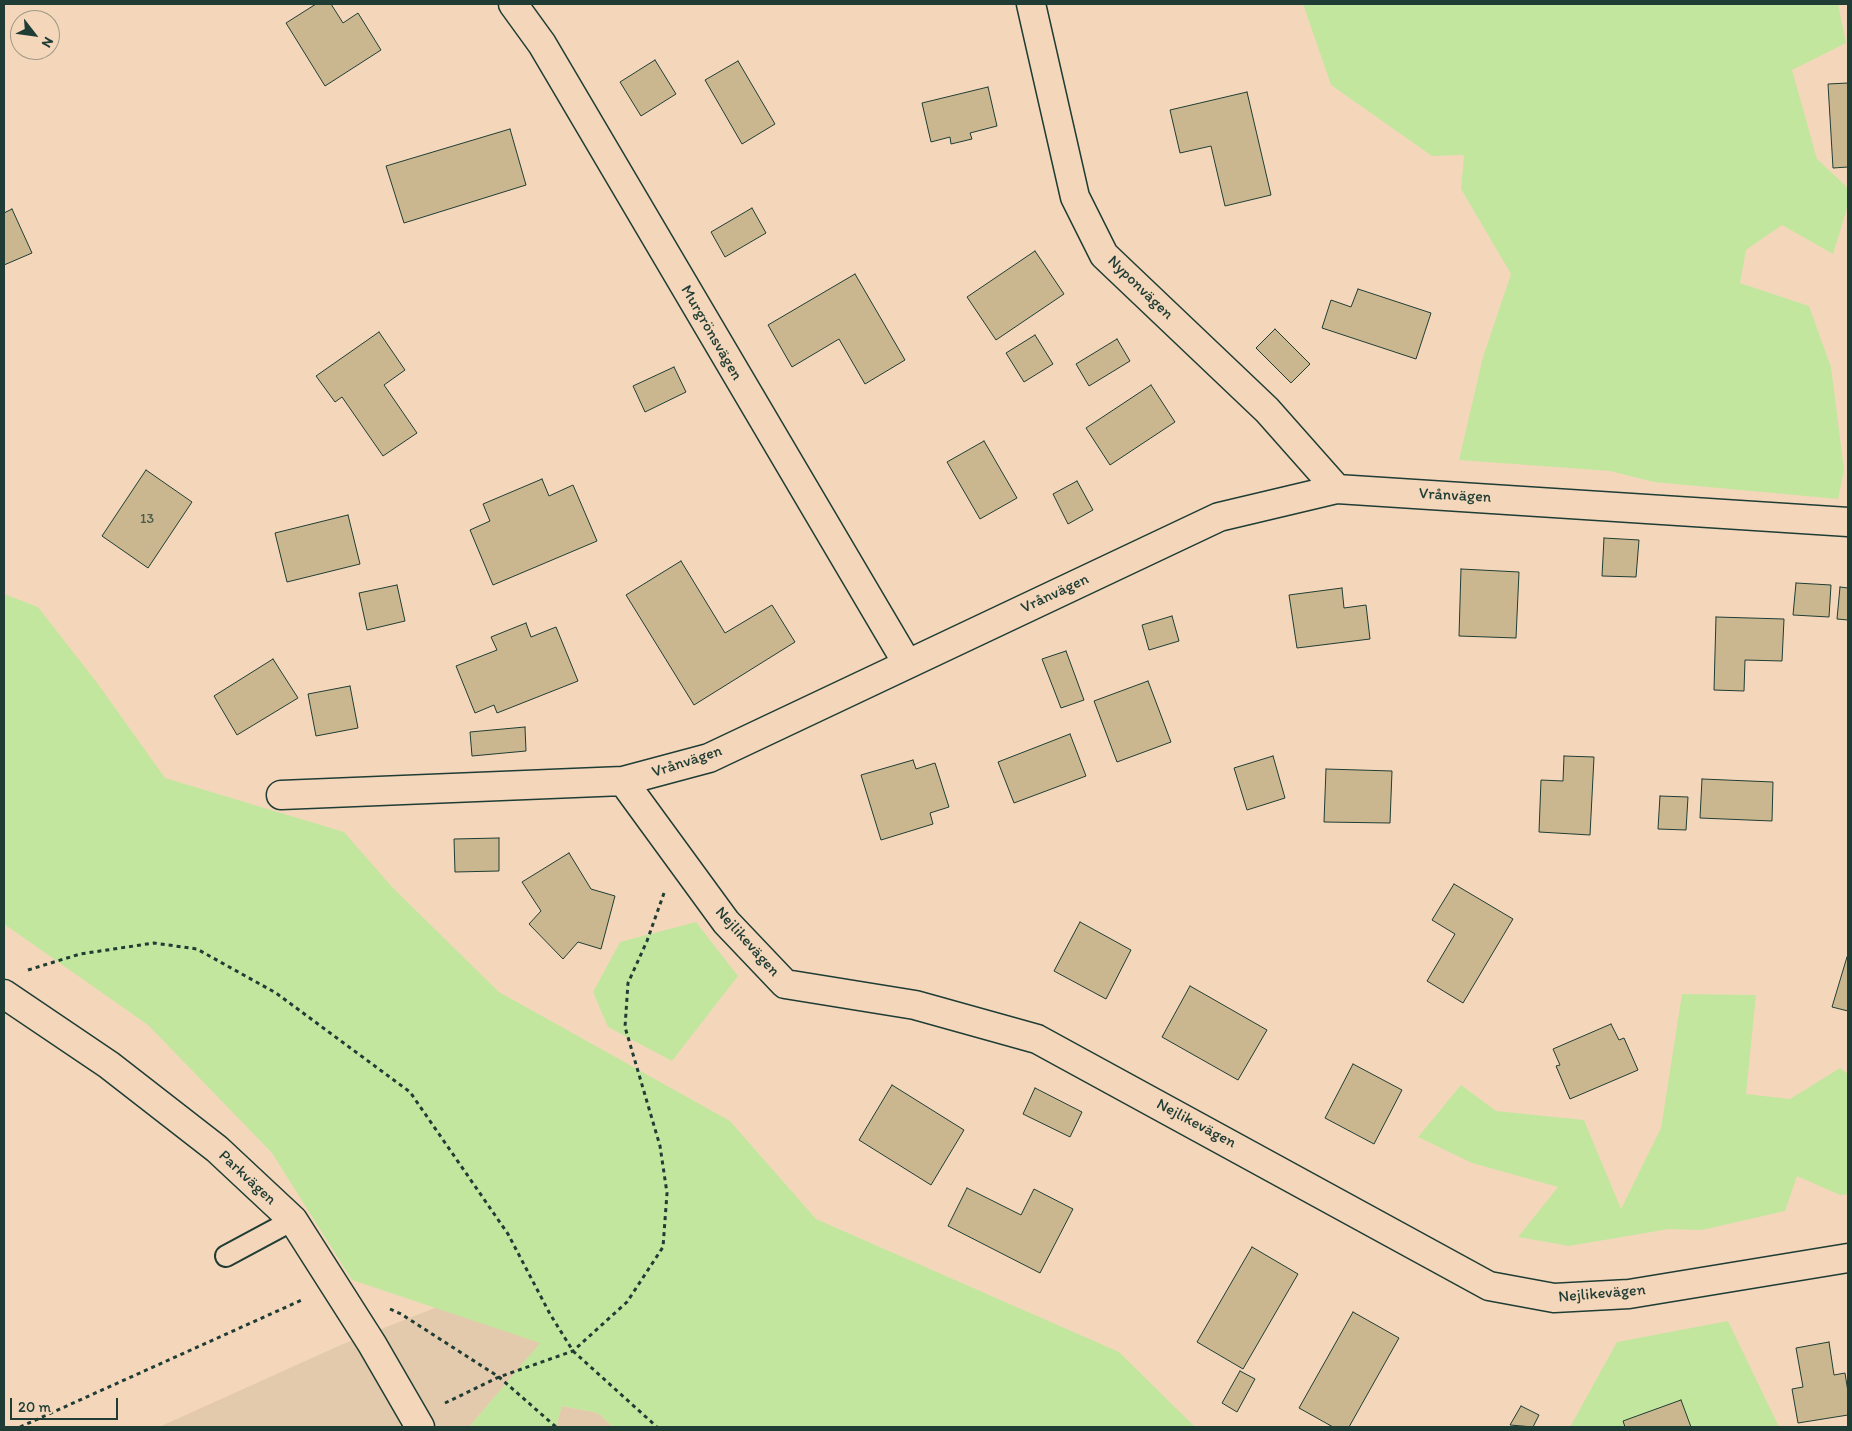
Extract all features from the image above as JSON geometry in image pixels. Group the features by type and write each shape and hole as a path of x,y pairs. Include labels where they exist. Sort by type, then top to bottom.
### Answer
{"street":[{"name":"Murgrönsvägen","path":"513,4 542,44 907,663"},
{"name":"Nyponvägen","path":"1031,4 1075,197 1104,255 1267,410 1337,489"},
{"name":"Vrånvägen","path":"281,795 622,781 709,758 1219,517 1337,489 1848,522"},
{"name":"Nejlikevägen","path":"622,781 726,922 785,984 915,1005 1037,1039 1489,1286 1554,1298 1629,1294 1848,1258"},
{"name":"Parkvägen","path":"11,984 109,1065 217,1149 293,1220 335,1285 417,1423"}],"lane":[{"path":"226,1256 293,1220"}],"path":[{"path":"417,1423 499,1377 573,1351 627,1302 663,1247 667,1193 660,1146 625,1027 628,983 647,942 676,855"},
{"path":"11,984 80,954 154,943 197,949 276,993 410,1092 508,1234 550,1314 573,1351 657,1427"},
{"path":"20,1427 335,1285"},
{"path":"385,1306 401,1314 499,1377 556,1427"}],"shaded area":[{"path":"437,1307 541,1343 469,1427 159,1427 343,1344"},
{"path":"562,1406 598,1413 613,1427 556,1427"}],"green space":[{"path":"1303,4 1838,4 1846,43 1792,70 1817,159 1848,188 1848,205 1833,254 1782,225 1746,250 1740,283 1809,306 1831,367 1844,470 1838,499 1654,482 1610,471 1459,460 1483,357 1511,274 1461,189 1464,155 1432,156 1331,85"},
{"path":"4,594 38,607 98,684 165,778 344,832 392,887 499,992 730,1121 816,1219 1119,1352 1195,1427 613,1427 598,1413 562,1406 556,1427 469,1427 540,1343 352,1280 272,1153 148,1025 4,924"},
{"path":"696,922 738,976 672,1061 608,1027 593,992 620,942"},
{"path":"1682,994 1756,995 1746,1094 1790,1099 1840,1068 1848,1074 1848,1194 1840,1195 1797,1176 1785,1211 1702,1230 1669,1229 1569,1246 1518,1237 1558,1187 1472,1163 1418,1137 1461,1085 1496,1111 1584,1120 1621,1209 1661,1128"},
{"path":"1728,1321 1779,1427 1570,1427 1617,1342"}],"building":[{"path":"316,4 331,4 343,23 358,13 381,50 325,86 286,23"},
{"path":"655,60 676,94 641,116 620,82"},
{"path":"738,61 775,124 742,144 705,80"},
{"path":"1848,83 1848,167 1833,168 1828,84"},
{"path":"988,87 997,126 970,133 972,139 951,144 950,137 931,142 922,103"},
{"path":"1247,92 1271,195 1225,206 1211,146 1180,153 1170,110"},
{"path":"510,129 526,185 404,223 386,166"},
{"path":"752,208 766,233 725,257 711,232"},
{"path":"12,209 32,253 4,265 4,213"},
{"path":"1035,251 1064,294 996,340 967,297"},
{"path":"855,274 905,360 865,384 839,339 792,367 768,325"},
{"path":"1358,289 1431,313 1416,359 1322,328 1331,300 1351,307"},
{"path":"1275,329 1310,364 1291,383 1256,348"},
{"path":"379,332 405,370 384,385 417,433 383,456 342,397 335,402 316,376"},
{"path":"1035,335 1053,364 1024,382 1006,353"},
{"path":"1117,339 1130,361 1089,386 1076,364"},
{"path":"674,367 686,392 645,412 633,386"},
{"path":"1151,385 1175,422 1110,465 1086,428"},
{"path":"984,441 1017,498 980,519 947,462"},
{"path":"146,470 192,502 148,568 102,536"},
{"path":"542,479 549,496 573,485 597,541 493,585 470,530 490,521 483,504"},
{"path":"1077,481 1093,510 1068,524 1053,494"},
{"path":"348,515 360,564 287,582 275,533"},
{"path":"1604,538 1639,540 1636,577 1602,576"},
{"path":"681,561 725,633 772,605 795,642 694,705 626,595"},
{"path":"1461,569 1519,572 1516,638 1459,636"},
{"path":"1796,583 1831,585 1829,617 1793,615"},
{"path":"397,585 405,621 367,630 359,593"},
{"path":"1840,587 1848,588 1848,620 1837,619"},
{"path":"1342,588 1344,608 1366,605 1370,639 1297,648 1289,595"},
{"path":"1172,616 1179,641 1149,650 1142,625"},
{"path":"1716,617 1784,619 1782,661 1745,660 1744,691 1714,690"},
{"path":"526,623 531,637 556,627 578,681 497,713 494,705 475,713 456,666 497,650 491,637"},
{"path":"1066,651 1084,700 1061,708 1042,659"},
{"path":"273,659 298,698 237,735 214,696"},
{"path":"1148,681 1171,742 1117,762 1094,701"},
{"path":"350,686 358,728 316,736 308,694"},
{"path":"525,727 526,751 472,756 470,732"},
{"path":"1070,734 1086,776 1014,803 998,762"},
{"path":"1273,756 1285,798 1247,810 1234,768"},
{"path":"1564,756 1594,757 1590,835 1539,832 1541,780 1563,781"},
{"path":"913,760 916,769 935,763 949,807 930,813 933,824 881,840 861,775"},
{"path":"1326,769 1392,771 1390,823 1324,822"},
{"path":"1702,779 1773,782 1772,821 1700,818"},
{"path":"1660,796 1688,797 1686,830 1658,829"},
{"path":"499,838 499,871 455,872 454,839"},
{"path":"569,853 591,889 615,896 601,949 578,942 563,959 529,924 541,911 522,882"},
{"path":"1454,884 1513,919 1463,1003 1427,981 1455,934 1432,920"},
{"path":"1080,922 1131,950 1106,999 1054,971"},
{"path":"1848,957 1848,1011 1832,1007"},
{"path":"1190,986 1267,1030 1238,1080 1162,1037"},
{"path":"1611,1024 1619,1040 1624,1038 1638,1070 1570,1099 1556,1066 1560,1065 1553,1049"},
{"path":"1353,1064 1402,1090 1374,1144 1325,1118"},
{"path":"892,1085 964,1130 931,1185 859,1140"},
{"path":"1035,1088 1082,1112 1070,1137 1023,1114"},
{"path":"967,1188 1021,1215 1034,1189 1073,1209 1040,1273 948,1226"},
{"path":"1252,1247 1298,1274 1243,1369 1197,1342"},
{"path":"1353,1312 1399,1338 1349,1427 1333,1427 1299,1408"},
{"path":"1829,1342 1834,1375 1845,1373 1848,1392 1848,1415 1798,1423 1792,1389 1803,1387 1796,1348"},
{"path":"1240,1371 1255,1379 1237,1412 1222,1403"},
{"path":"1681,1400 1691,1427 1625,1427 1623,1421"},
{"path":"1521,1406 1539,1415 1533,1427 1510,1425"}]}
